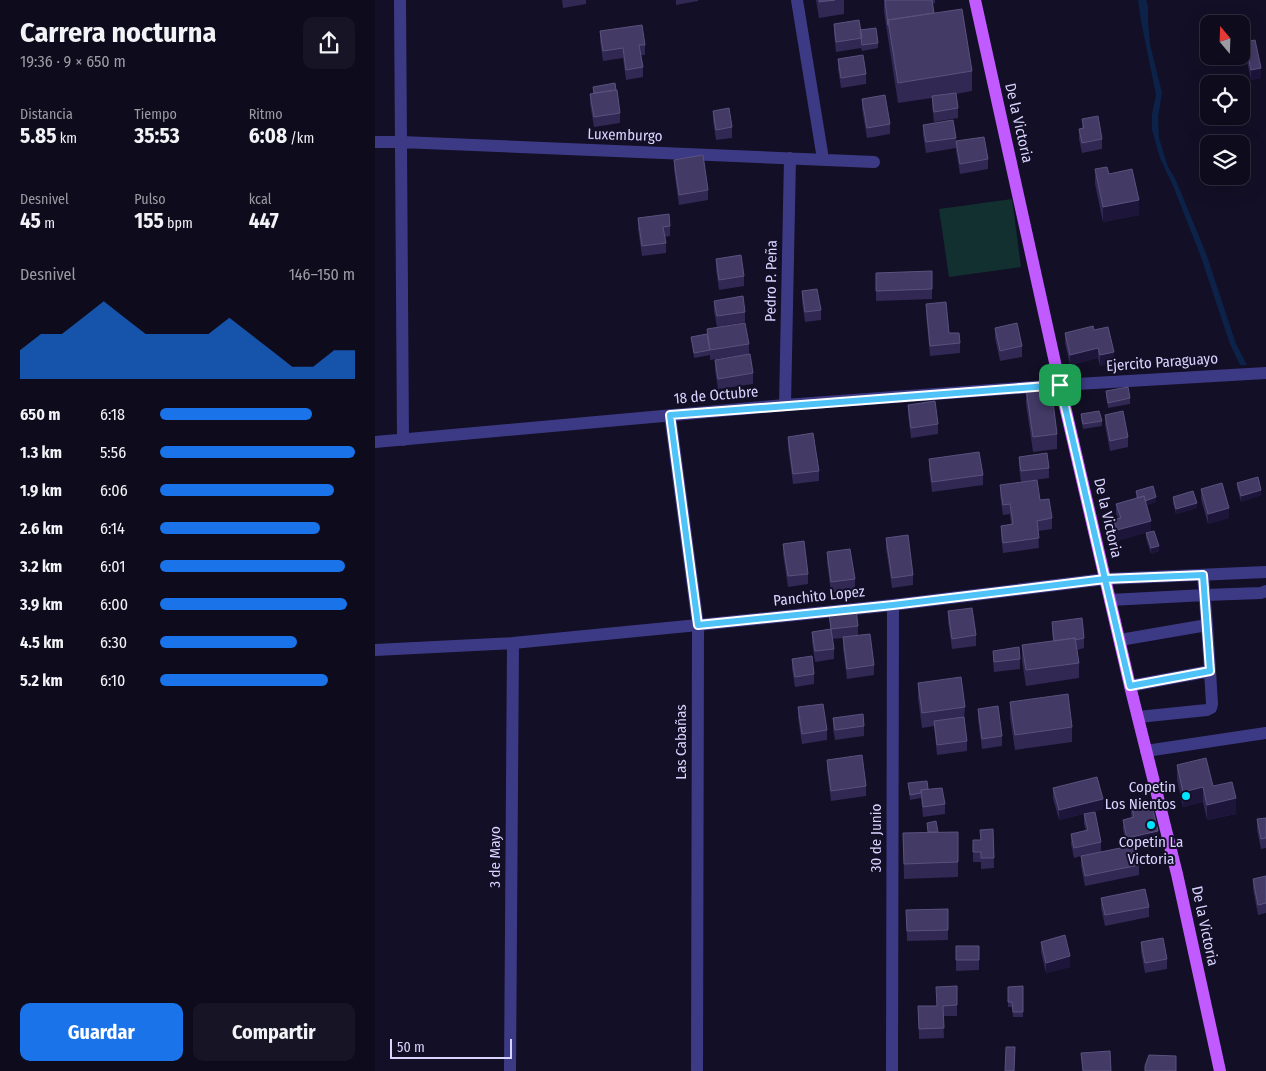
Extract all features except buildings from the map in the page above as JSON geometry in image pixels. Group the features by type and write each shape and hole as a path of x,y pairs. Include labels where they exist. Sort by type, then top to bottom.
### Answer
{"main road":[{"name":"De la Victoria","path":"975,0 1060,385 1130,686 1177,874 1220,1071"}],"street":[{"path":"400,0 403,440"},
{"path":"797,0 823,159"},
{"name":"Luxemburgo","path":"375,142 874,162"},
{"name":"Pedro P. Peña","path":"785,405 790,158"},
{"name":"Ejercito Paraguayo","path":"1060,385 1266,373"},
{"name":"18 de Octubre","path":"375,442 785,405 1060,385"},
{"name":"Las Cabañas","path":"670,415 698,625 697,1071"},
{"name":"Panchito Lopez","path":"375,650 513,643 893,605 1105,579 1266,572"},
{"path":"1138,716 1207,710 1211,708 1203,575"},
{"path":"1110,600 1261,593 1266,590"},
{"name":"30 de Junio","path":"892,1071 893,605"},
{"path":"1120,640 1207,625"},
{"name":"3 de Mayo","path":"510,1071 513,643"},
{"path":"1130,686 1210,671"},
{"path":"1147,751 1266,733"}],"green space":[{"path":"1012,199 1021,267 949,277 939,209"}],"water":[{"path":"1138,0 1146,0 1148,6 1150,44 1162,93 1158,117 1159,138 1168,167 1175,178 1207,256 1236,344 1247,365 1240,365 1230,344 1201,257 1160,158 1152,130 1152,114 1156,95"}],"place":[{"name":"Copetin Los Nientos","path":"1186,796"},
{"name":"Copetin La Victoria","path":"1151,825"}],"route":[{"path":"1060,385 670,415 698,625 893,605 1105,579 1130,686 1210,671 1203,575 1105,579 1060,385"}]}
